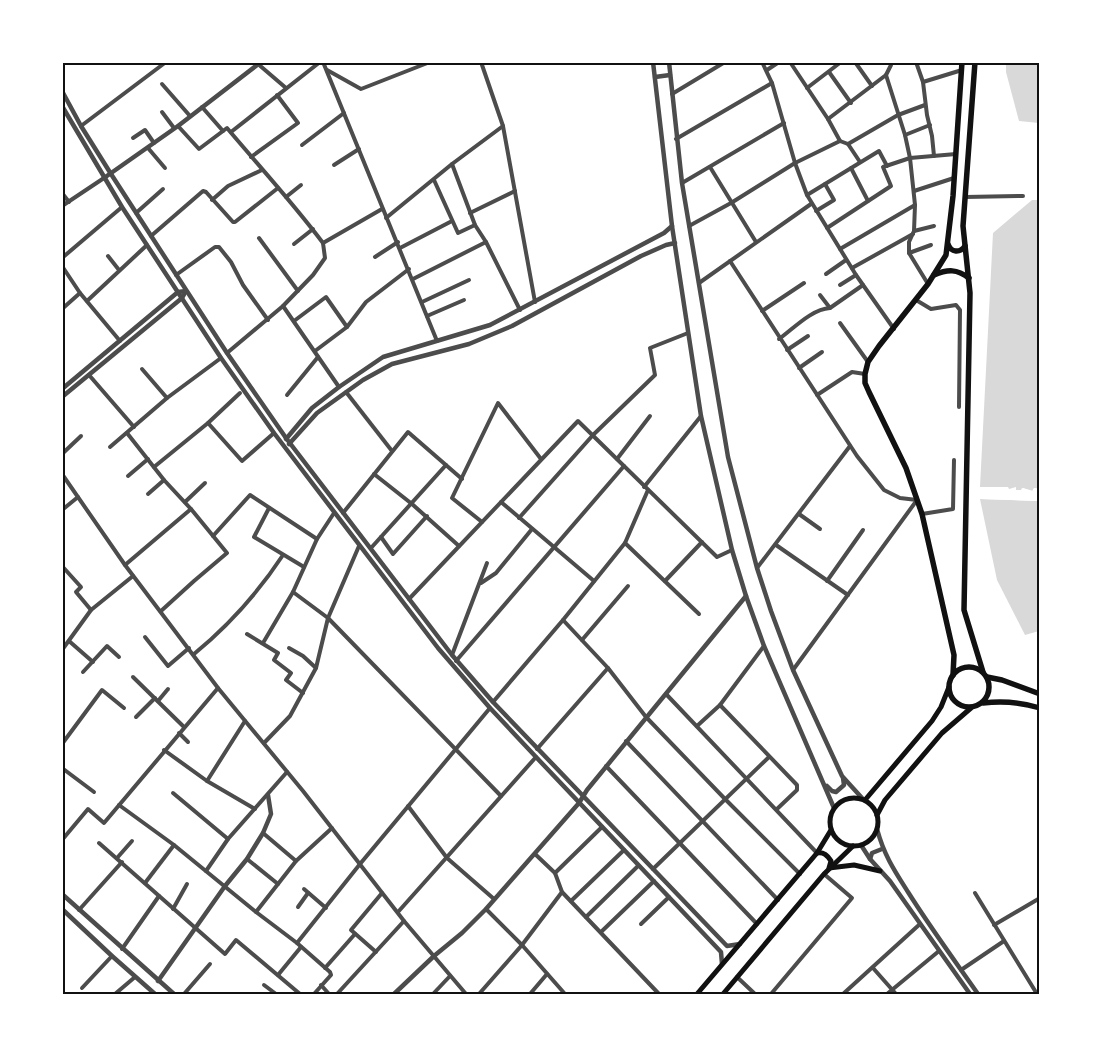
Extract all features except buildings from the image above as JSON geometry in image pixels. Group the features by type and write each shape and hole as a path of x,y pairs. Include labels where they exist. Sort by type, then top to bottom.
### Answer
{"main road":[{"path":"863,799 932,721 941,707 953,675 954,655 922,514 906,468 869,392 865,374 868,362 928,284 946,255 956,154 962,62"},
{"path":"975,62 963,226 969,278 970,310 964,610 985,674 990,683 990,690 983,702"},
{"path":"948,244 949,248 956,252 965,246"},
{"path":"934,275 952,270 969,278"},
{"path":"953,675 964,667 970,666 985,674 1040,694"},
{"path":"949,687 953,700 964,707 971,708"},
{"path":"830,830 839,842 853,846 861,845 873,837 877,830 878,815 885,800 942,733 971,708 983,702 1001,701 1040,708"},
{"path":"697,994 817,853 830,830 830,815 834,808 846,798 863,799 874,808 878,815"},
{"path":"723,994 829,868 853,846"},
{"path":"817,853 823,852 827,855 831,861 829,868"},
{"path":"829,868 854,865 880,871"}],"street":[{"path":"81,126 166,62"},
{"path":"231,132 322,62 382,209 398,242 437,341"},
{"path":"326,70 361,89 430,62"},
{"path":"481,62 503,126 536,302"},
{"path":"653,62 672,226 701,416 732,550 764,646 834,808"},
{"path":"669,62 682,183 728,457 770,611 793,670 842,776 844,785 836,792 832,791 824,783"},
{"path":"672,94 725,62"},
{"path":"762,62 772,83 795,163 811,204 846,260 894,329"},
{"path":"767,70 778,62"},
{"path":"790,62 828,119 840,141 848,144 860,162"},
{"path":"807,88 841,62"},
{"path":"828,119 886,75 890,64 896,62"},
{"path":"916,62 923,82 934,156"},
{"path":"62,206 148,148 259,63 286,88"},
{"path":"855,63 872,86"},
{"path":"923,82 962,70"},
{"path":"828,72 851,103"},
{"path":"655,77 670,75"},
{"path":"886,75 905,135 910,158 916,205 914,233 909,242 909,253 928,284"},
{"path":"676,139 772,83"},
{"path":"162,84 190,116"},
{"path":"62,90 81,126 113,172 136,213 227,353 286,438 456,661 537,749 727,946 740,944"},
{"path":"251,157 298,123 277,95"},
{"path":"848,144 898,115 925,105"},
{"path":"62,106 64,113 122,207 221,358 274,433 359,546 438,648 490,708 721,952 722,964"},
{"path":"202,108 223,131"},
{"path":"162,112 199,149 227,128 286,196 323,243 324,258 321,265 283,306 227,353"},
{"path":"302,145 344,113"},
{"path":"682,183 784,123"},
{"path":"905,135 930,125"},
{"path":"386,218 452,164 503,126"},
{"path":"133,138 145,130 154,143"},
{"path":"690,226 795,163 840,141"},
{"path":"148,148 165,168"},
{"path":"334,165 359,149"},
{"path":"807,195 879,151 887,166"},
{"path":"826,228 891,186 882,167 910,158 956,154"},
{"path":"452,164 475,225 486,242 520,310"},
{"path":"710,167 756,242"},
{"path":"851,168 868,201"},
{"path":"212,200 228,186 262,170"},
{"path":"914,191 954,178"},
{"path":"434,180 458,233 475,225"},
{"path":"816,211 834,200 825,184"},
{"path":"286,196 301,185"},
{"path":"151,236 203,191 206,192 230,222 236,222 278,188"},
{"path":"136,213 163,189"},
{"path":"470,213 515,191"},
{"path":"62,192 68,202"},
{"path":"964,197 1023,196"},
{"path":"699,283 811,204"},
{"path":"840,249 916,205"},
{"path":"62,258 122,207"},
{"path":"323,243 382,209"},
{"path":"400,248 452,221"},
{"path":"283,445 286,438 312,408 383,357 490,325 652,239 672,226"},
{"path":"852,268 914,233 934,226"},
{"path":"294,244 313,229"},
{"path":"259,238 298,291"},
{"path":"652,239 657,243 656,249"},
{"path":"375,257 398,242"},
{"path":"413,279 486,242"},
{"path":"283,445 291,443 317,413 363,380 392,364 469,344 512,326 656,249 675,243"},
{"path":"87,301 147,245"},
{"path":"909,253 931,245"},
{"path":"176,275 215,247 220,247 231,262 245,288 268,320"},
{"path":"108,256 119,270"},
{"path":"826,274 846,260"},
{"path":"730,261 850,446 884,490 900,498 917,500 793,670"},
{"path":"62,266 80,293 120,341"},
{"path":"315,352 348,326 366,302 409,269"},
{"path":"840,285 856,275"},
{"path":"422,302 469,280"},
{"path":"762,311 804,283"},
{"path":"779,338 823,308 830,308 863,285"},
{"path":"62,389 178,292 186,291"},
{"path":"62,397 182,298 186,291"},
{"path":"62,310 80,293"},
{"path":"820,294 830,308"},
{"path":"294,321 326,297 348,326"},
{"path":"427,316 464,300"},
{"path":"916,300 931,309 956,305 960,310 959,407"},
{"path":"167,301 172,306"},
{"path":"283,306 339,387"},
{"path":"840,323 868,362"},
{"path":"519,518 593,435 655,375 650,348 688,332"},
{"path":"787,350 808,336"},
{"path":"799,368 822,352"},
{"path":"287,395 318,357"},
{"path":"110,447 167,398 221,358"},
{"path":"142,369 167,398"},
{"path":"817,395 852,372 865,374"},
{"path":"89,375 134,427"},
{"path":"346,392 392,451"},
{"path":"154,467 208,424 240,393"},
{"path":"482,522 452,498 498,403 541,459"},
{"path":"312,408 317,413"},
{"path":"617,459 650,416"},
{"path":"493,702 563,620 625,542 646,489 701,416"},
{"path":"410,599 578,421 717,557 732,550"},
{"path":"208,424 242,461 274,433"},
{"path":"343,513 408,432 462,479"},
{"path":"127,433 164,480 185,502 227,553 161,611"},
{"path":"62,454 81,436"},
{"path":"757,568 850,446"},
{"path":"128,476 148,459"},
{"path":"922,514 953,509 954,460"},
{"path":"370,548 446,465"},
{"path":"456,661 624,466"},
{"path":"62,474 133,576 218,688 332,828 404,921 466,994"},
{"path":"374,474 427,516 459,546"},
{"path":"148,494 164,480"},
{"path":"185,502 205,483"},
{"path":"213,536 250,495 318,539"},
{"path":"62,510 78,497"},
{"path":"501,502 594,581"},
{"path":"269,508 254,537 304,566"},
{"path":"125,565 191,509"},
{"path":"263,643 293,592 318,539 334,513"},
{"path":"799,514 820,529"},
{"path":"381,537 393,554 427,516"},
{"path":"480,584 496,573 532,529"},
{"path":"827,580 863,530"},
{"path":"625,542 699,614"},
{"path":"665,581 702,542"},
{"path":"776,545 848,595"},
{"path":"264,743 290,716 316,668 328,618 359,546"},
{"path":"194,654 218,634 248,601 270,576 283,555"},
{"path":"452,655 487,563"},
{"path":"62,566 81,587 76,592 91,610"},
{"path":"62,650 91,610 133,576"},
{"path":"582,640 628,586"},
{"path":"293,592 328,618 501,796"},
{"path":"394,994 434,956 462,933 535,854 746,596"},
{"path":"563,620 608,668 646,717 725,800 800,874"},
{"path":"247,634 278,653 274,660 291,673 286,680 303,693"},
{"path":"145,638 168,666 189,648"},
{"path":"69,641 93,662"},
{"path":"83,672 107,646 119,657"},
{"path":"697,726 720,705 764,646"},
{"path":"289,648 303,656 316,668"},
{"path":"537,749 608,668"},
{"path":"133,677 184,727"},
{"path":"62,840 88,810 104,823 218,688"},
{"path":"136,717 168,689"},
{"path":"62,744 102,690 124,708"},
{"path":"666,694 817,853"},
{"path":"720,705 798,787 776,809"},
{"path":"278,975 360,864 490,708"},
{"path":"207,781 246,721"},
{"path":"179,733 188,742"},
{"path":"626,741 778,900"},
{"path":"164,750 207,781 255,809"},
{"path":"398,912 536,757"},
{"path":"653,869 769,757"},
{"path":"606,766 757,924"},
{"path":"62,768 94,792"},
{"path":"206,870 228,840 287,772"},
{"path":"842,776 863,799"},
{"path":"173,793 228,840"},
{"path":"158,981 225,886 247,859 263,833 270,814 268,794"},
{"path":"119,805 206,870 325,968 331,975 314,994"},
{"path":"408,806 447,858 494,899"},
{"path":"555,873 602,827"},
{"path":"256,912 296,861 332,828"},
{"path":"877,830 882,849 916,906 978,994"},
{"path":"263,833 296,861"},
{"path":"117,858 132,841"},
{"path":"99,843 224,954 236,940 298,994"},
{"path":"145,883 174,845"},
{"path":"861,845 870,859 890,881 970,994"},
{"path":"870,859 872,853 882,849"},
{"path":"571,901 624,850"},
{"path":"535,854 555,873 562,892 659,994"},
{"path":"247,859 278,884"},
{"path":"80,910 122,862"},
{"path":"586,917 638,866"},
{"path":"771,994 852,898 824,874"},
{"path":"601,932 654,881"},
{"path":"173,909 188,884"},
{"path":"304,890 326,908"},
{"path":"479,994 522,945 562,892"},
{"path":"298,906 308,893"},
{"path":"376,952 354,934 351,929 382,893"},
{"path":"975,893 1037,994"},
{"path":"62,894 174,994"},
{"path":"122,949 159,896"},
{"path":"641,924 668,897"},
{"path":"994,925 1040,898"},
{"path":"62,909 156,994"},
{"path":"486,909 522,945 565,994"},
{"path":"337,994 404,921"},
{"path":"843,994 920,924"},
{"path":"325,968 354,934"},
{"path":"961,970 1004,941"},
{"path":"887,994 939,951"},
{"path":"82,988 112,956"},
{"path":"184,994 210,964"},
{"path":"873,968 896,994"},
{"path":"530,994 547,974"},
{"path":"433,994 450,976"},
{"path":"115,994 135,977"},
{"path":"737,977 754,994"},
{"path":"264,985 276,994"},
{"path":"321,985 329,994"}],"shaded area":[{"path":"1006,63 1039,63 1039,123 1019,121 1006,72"},
{"path":"1032,200 1039,200 1039,489 1034,488 1033,491 1023,488 1022,490 1016,490 980,487 993,233"},
{"path":"980,499 1039,501 1039,631 1025,635 997,580"}],"pier":[{"path":"980,487 1008,487 1009,489 1016,487 1016,490 1021,490 1022,488 1032,491 1034,488 1040,491 1033,493 1026,493 1024,491 1008,492 1006,490 980,489"},
{"path":"980,497 1040,499 1039,501 980,499"}]}
